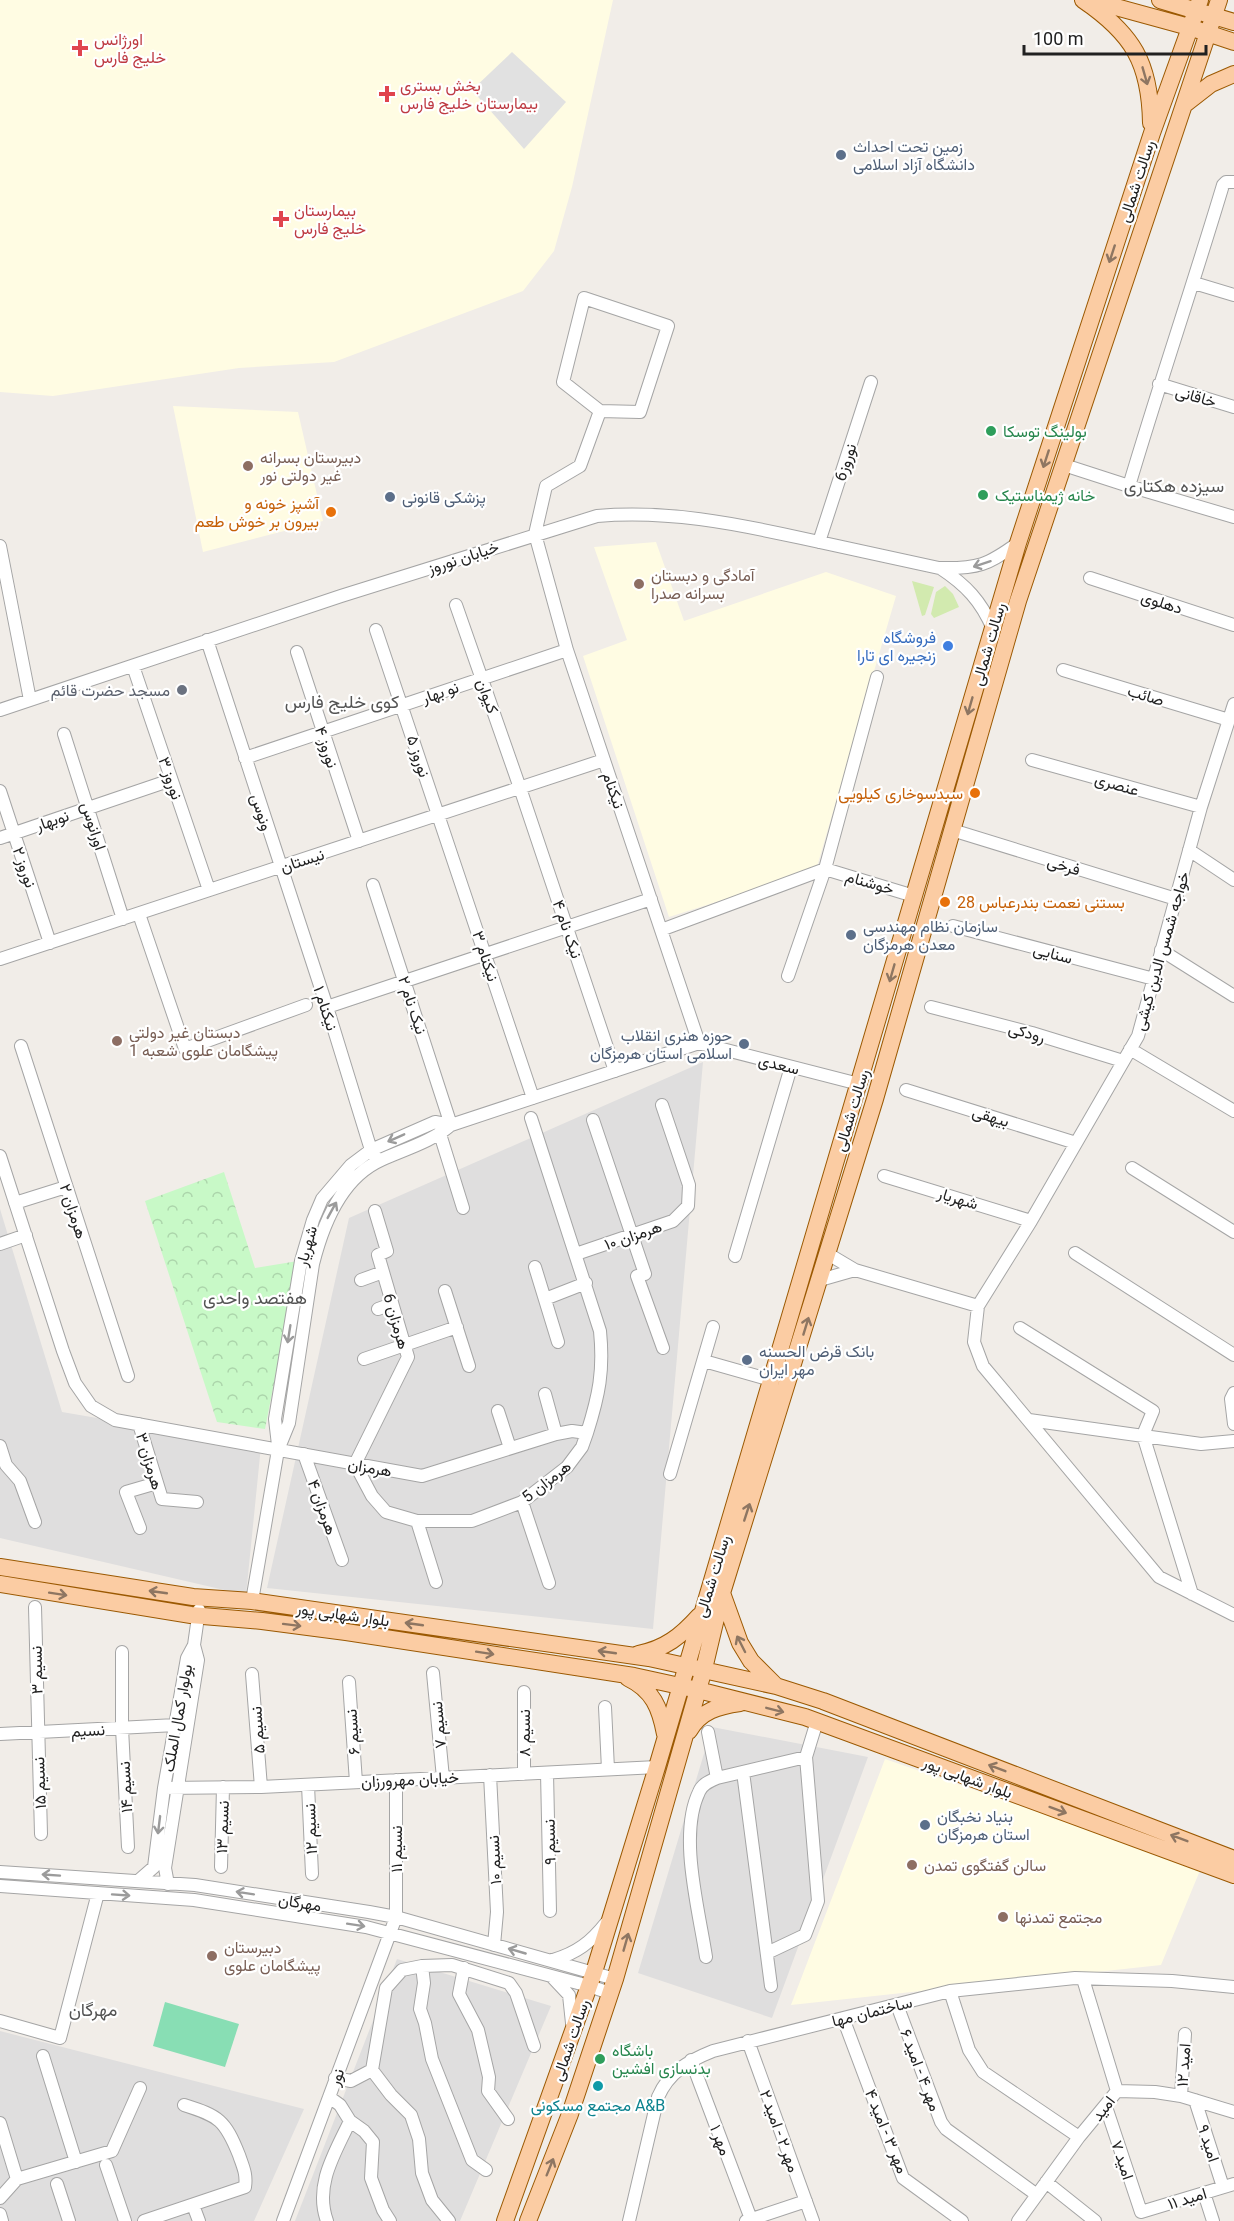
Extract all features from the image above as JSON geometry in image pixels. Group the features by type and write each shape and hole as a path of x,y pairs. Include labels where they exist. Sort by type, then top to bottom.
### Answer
{"main road":[{"path":"1083,0 1106,16 1132,43 1145,70 1151,97 1152,134"},
{"path":"1089,0 1189,27 1234,42"},
{"path":"1160,0 1216,8 1234,22"},
{"name":"رسالت شمالی","path":"505,2221 592,1979 611,1918 1018,543 1152,134 1198,6"},
{"name":"رسالت شمالی","path":"528,2221 570,2114 613,1986 699,1690 722,1593 828,1254 1018,601 1216,8"},
{"path":"1175,67 1194,74"},
{"path":"1183,105 1196,93 1234,74"},
{"path":"771,1380 788,1385"},
{"name":"بلوار شهابی پور","path":"0,1566 49,1576 199,1597 252,1601 631,1656 704,1669 776,1686 1234,1859"},
{"name":"بلوار شهابی پور","path":"0,1584 199,1616 346,1632 620,1674 699,1690 817,1722 1234,1875"},
{"path":"722,1593 740,1643 751,1661 776,1686"},
{"path":"250,1621 252,1601"},
{"path":"631,1656 655,1651 668,1644 682,1635 701,1613"},
{"path":"620,1674 636,1682 653,1697 662,1719 665,1737"},
{"path":"685,1736 694,1722 704,1714 715,1708 746,1702"}],"street":[{"path":"1129,486 1223,184 1230,182"},
{"path":"1194,283 1234,295"},
{"path":"584,298 668,326 640,412 600,411 563,382 584,298"},
{"name":"نوروز6","path":"819,542 871,382"},
{"name":"خاقانی","path":"1159,384 1234,407"},
{"path":"535,534 546,486 580,466 600,411"},
{"path":"1064,465 1234,517"},
{"name":"خیابان نوروز","path":"0,710 207,640 597,516 663,514 723,521 939,568 962,569 985,564 1018,543"},
{"name":"نیکنام","path":"535,534 567,650 699,1043"},
{"path":"0,546 30,700"},
{"name":"خیابان نوروز","path":"939,568 962,582 986,612 993,629"},
{"name":"دهلوی","path":"1090,578 1234,625"},
{"name":"کیوان","path":"456,605 520,788"},
{"name":"نوروز ۵","path":"376,630 438,815"},
{"path":"207,640 244,758"},
{"name":"نو بهار","path":"244,758 567,650"},
{"name":"نوروز ۴","path":"297,652 359,841"},
{"name":"نوروز ۳","path":"133,666 209,890"},
{"name":"صائب","path":"1063,670 1229,720"},
{"path":"788,976 825,869 877,677"},
{"name":"خواجه شمس الدين كيشی","path":"978,1306 1031,1221 1138,1036 1201,807 1234,704"},
{"name":"اورانوس","path":"64,734 123,919"},
{"name":"ونوس","path":"244,758 280,867"},
{"name":"نیستان","path":"0,959 604,760"},
{"name":"عنصری","path":"1032,760 1201,807"},
{"name":"نوبهار","path":"0,838 171,780"},
{"name":"نیک نام ۴","path":"520,788 615,1071"},
{"name":"نوروز ۲","path":"0,791 50,943"},
{"name":"نیکنام ۳","path":"438,815 533,1098"},
{"name":"فرخی","path":"952,830 1176,899"},
{"path":"1189,850 1234,879"},
{"name":"نیکنام ۱","path":"280,867 374,1156"},
{"path":"661,930 825,869"},
{"name":"خوشنام","path":"825,869 914,896"},
{"name":"نیک نام ۲","path":"373,885 451,1125"},
{"path":"327,1007 651,899"},
{"path":"138,914 185,1049 306,1005"},
{"name":"سنایی","path":"953,926 1154,979"},
{"path":"1161,951 1234,996"},
{"name":"رودکی","path":"931,1006 1032,1033 1123,1061"},
{"name":"سعدی","path":"699,1043 859,1084"},
{"name":"شهریار","path":"252,1601 278,1450 276,1419 299,1273 306,1239 322,1199 351,1165 440,1134 451,1125 699,1043"},
{"name":"هرمزان ۲","path":"21,1046 128,1376"},
{"path":"1130,1049 1234,1111"},
{"path":"735,1256 791,1067"},
{"name":"بیهقی","path":"906,1090 1076,1143"},
{"name":"هرمزان ۱۰","path":"576,1254 673,1221 688,1206 689,1185 662,1105"},
{"path":"531,1119 600,1331 603,1359 600,1392 587,1433"},
{"path":"593,1120 645,1274 637,1276 663,1348"},
{"name":"شهریار","path":"374,1156 435,1122 451,1125"},
{"path":"440,1134 463,1208"},
{"name":"هرمزان","path":"0,1156 75,1383 92,1406 115,1419 422,1476 556,1434 573,1431 587,1433"},
{"path":"1132,1168 1234,1232"},
{"name":"شهریار","path":"884,1176 1031,1221"},
{"path":"15,1203 66,1187"},
{"name":"هرمزان 6","path":"355,1464 408,1357 378,1255 387,1251 375,1211"},
{"path":"0,1244 26,1235"},
{"path":"1075,1253 1234,1355"},
{"path":"828,1254 855,1270 978,1306 974,1342 982,1366 1159,1577 1234,1615"},
{"path":"535,1267 558,1342"},
{"path":"820,1280 855,1270"},
{"path":"361,1280 383,1272"},
{"path":"545,1299 586,1283"},
{"path":"445,1291 469,1366"},
{"path":"378,1308 392,1304"},
{"path":"364,1359 457,1327"},
{"path":"669,1474 713,1327"},
{"path":"1020,1328 1153,1411 1143,1435 1192,1594"},
{"path":"704,1361 771,1380"},
{"path":"1234,1393 1231,1399 1234,1424"},
{"path":"545,1394 556,1434"},
{"path":"498,1411 510,1448"},
{"path":"1029,1420 1201,1444 1234,1441"},
{"name":"هرمزان ۳","path":"139,1424 162,1499 197,1502"},
{"name":"هرمزان 5","path":"355,1464 372,1496 386,1512 417,1521 472,1521 522,1502 567,1467 582,1448 587,1433"},
{"path":"0,1446 3,1466 20,1481 35,1522"},
{"name":"هرمزان ۴","path":"304,1454 342,1560"},
{"path":"140,1528 126,1492 157,1482"},
{"path":"522,1502 549,1583"},
{"path":"417,1521 436,1582"},
{"path":"194,1645 199,1616 199,1597"},
{"name":"نسیم ۳","path":"35,1607 38,1732"},
{"name":"بولوار کمال الملک","path":"138,1881 154,1867 164,1788 187,1658 194,1645"},
{"name":"بولوار کمال الملک","path":"168,1884 165,1868 198,1660 194,1645"},
{"name":"نسیم ۱۴","path":"122,1652 122,1728 128,1847"},
{"name":"نسیم ۷","path":"433,1673 442,1778"},
{"name":"نسیم ۵","path":"252,1674 261,1787"},
{"name":"نسیم ۶","path":"349,1682 356,1782"},
{"name":"نسیم ۸","path":"524,1692 524,1774"},
{"path":"605,1707 608,1769"},
{"path":"767,1953 805,1935 818,1900 806,1757 817,1722"},
{"name":"نسیم","path":"0,1734 176,1725"},
{"name":"نسیم ۱۵","path":"38,1732 41,1834"},
{"path":"708,1732 717,1778"},
{"path":"706,1957 689,1845 692,1816 699,1791 705,1783 717,1778 806,1757"},
{"name":"خیابان مهرورزان","path":"164,1788 308,1785 657,1767"},
{"path":"743,1772 771,1986"},
{"name":"نسیم ۹","path":"548,1773 550,1911"},
{"name":"نسیم ۱۰","path":"490,1775 496,1912 494,1945"},
{"name":"نسیم ۱۱","path":"396,1780 396,1917"},
{"name":"نسیم ۱۲","path":"308,1785 312,1874"},
{"name":"نسیم ۱۳","path":"221,1867 223,1787"},
{"name":"مهرگان","path":"0,1872 195,1885 396,1917 551,1961 592,1979"},
{"name":"مهرگان","path":"0,1886 194,1900 366,1926 550,1976 592,1979"},
{"path":"0,2020 60,2038 98,1893"},
{"name":"نور","path":"283,2221 396,1917"},
{"path":"551,1961 570,1955 591,1941 611,1918"},
{"path":"449,2221 432,2200 422,2173 419,2139 411,2115 391,2095 372,2070 386,1988 402,1970 422,1966 452,1965 509,1983 516,1993 534,2046"},
{"path":"422,1966 424,1983 420,2009 432,2059 472,2160 486,2170"},
{"path":"464,1968 459,1994 478,2030 489,2077 488,2091 508,2119"},
{"path":"550,1976 569,1995 572,2009 572,2034"},
{"name":"ساختمان مها","path":"629,2221 658,2097 669,2078 691,2060 713,2051 950,1991 1075,1978 1172,1981 1234,1987"},
{"path":"592,1979 613,1986"},
{"path":"1083,1979 1117,2091"},
{"path":"950,1991 969,2050 983,2072 1079,2138"},
{"name":"مهر ۴ - امید ۶","path":"897,2005 941,2122 946,2129 1037,2195"},
{"name":"مهر ۳ - امید ۴","path":"843,2018 903,2178 962,2221"},
{"name":"امید ۱۲","path":"1181,2096 1185,2034"},
{"name":"مهر ۲ - امید ۲","path":"748,2041 813,2221"},
{"path":"43,2056 76,2162"},
{"name":"مهر ۱","path":"691,2060 749,2220"},
{"path":"335,2079 351,2081 372,2070"},
{"path":"0,2198 17,2179 112,2151 140,2088"},
{"name":"امید","path":"1018,2221 1117,2091 1155,2092 1181,2096 1234,2112"},
{"path":"329,2097 372,2142 370,2178 390,2221"},
{"name":"امید ۹","path":"1195,2100 1229,2185"},
{"path":"144,2221 245,2187 246,2176 227,2126 209,2113 184,2105"},
{"name":"امید ۷","path":"1106,2107 1141,2212"},
{"path":"327,2221 323,2210 323,2181 350,2121"},
{"path":"0,2123 17,2179"},
{"path":"105,2165 125,2221"},
{"path":"1046,2182 1095,2221"},
{"path":"57,2184 69,2221"},
{"name":"امید ۱۱","path":"1141,2212 1229,2185"},
{"path":"1204,2193 1213,2221"},
{"path":"749,2220 806,2201"},
{"path":"193,2205 199,2221"},
{"path":"0,2214 2,2221"}],"shaded area":[{"name":"بیمارستان خلیج فارس","path":"0,0 613,0 572,187 554,251 523,291 334,362 239,368 53,396 0,392"},
{"path":"512,52 566,102 524,149 472,90"},
{"name":"دبیرستان بسرانه غیر دولتی نور","path":"173,406 298,412 323,521 203,552"},
{"path":"656,542 684,621 826,572 896,596 816,870 669,917 583,656 627,640 594,547"},
{"path":"703,1062 653,1629 267,1588 349,1218"},
{"path":"0,1209 62,1412 261,1446 246,1595 0,1538"},
{"path":"712,1727 868,1757 772,2018 638,1973"},
{"name":"مجتمع تمدنها","path":"885,1759 1201,1868 1161,1965 791,2005"},
{"path":"397,1959 551,2006 460,2221 295,2221"},
{"path":"0,2031 304,2109 254,2221 0,2221"}],"green space":[{"path":"912,581 934,587 925,615 922,616"},
{"path":"945,586 953,594 959,607 934,618 931,614 936,592"},
{"path":"224,1172 255,1268 298,1261 265,1429 217,1422 145,1201"},
{"path":"165,2002 239,2024 225,2067 153,2046"}],"place":[{"name":"اورژانس خلیج فارس","path":"80,48"},
{"name":"بخش بستری بیمارستان خلیج فارس","path":"387,94"},
{"name":"زمین تحت احداث دانشگاه آزاد اسلامی","path":"841,155"},
{"name":"بیمارستان خلیج فارس","path":"281,219"},
{"name":"بولینگ توسکا","path":"991,431"},
{"name":"دبیرستان بسرانه غیر دولتی نور","path":"248,466"},
{"name":"خانه ژیمناستیک","path":"983,495"},
{"name":"پزشکی قانونی","path":"390,497"},
{"name":"آشپز خونه و بیرون بر خوش طعم","path":"331,512"},
{"name":"آمادگی و دبستان بسرانه صدرا","path":"639,584"},
{"name":"فروشگاه زنجیره ای تارا","path":"948,646"},
{"name":"مسجد حضرت قائم","path":"182,690"},
{"name":"سبدسوخاری کیلویی","path":"975,793"},
{"name":"بستنی نعمت بندرعباس 28","path":"945,902"},
{"name":"سازمان نظام مهندسی معدن هرمزگان","path":"851,935"},
{"name":"دبستان غیر دولتی پیشگامان علوی شعبه 1","path":"117,1041"},
{"name":"حوزه هنری انقلاب اسلامی استان هرمزگان","path":"744,1044"},
{"name":"بانک قرض الحسنه مهر ایران","path":"747,1360"},
{"name":"بنیاد نخبگان استان هرمزگان","path":"925,1825"},
{"name":"سالن گفتگوی تمدن","path":"912,1865"},
{"name":"مجتمع تمدنها","path":"1003,1917"},
{"name":"دبیرستان پیشگامان علوی","path":"212,1956"},
{"name":"باشگاه بدنسازی افشین","path":"600,2059"},
{"name":"مجتمع مسکونی A&B","path":"598,2086"}],"district":[{"name":"سیزده هکتاری","path":"1174,486"},
{"name":"کوی خلیج فارس","path":"342,702"},
{"name":"هفتصد واحدی","path":"255,1298"},
{"name":"مهرگان","path":"93,2010"}]}
